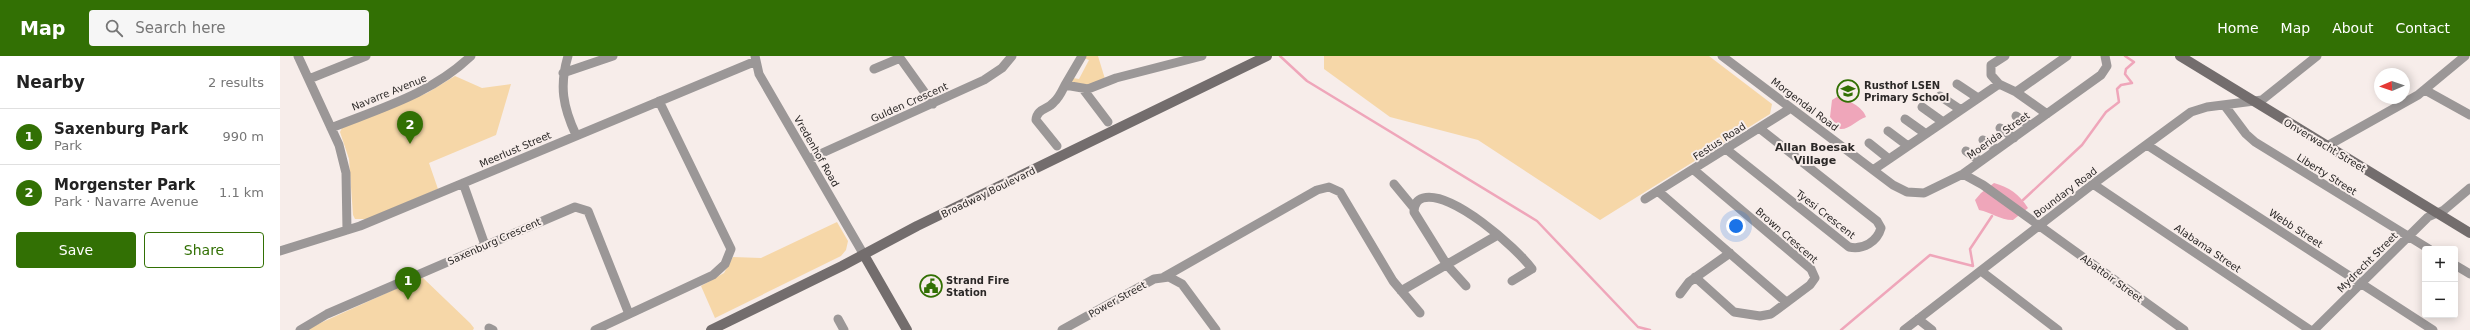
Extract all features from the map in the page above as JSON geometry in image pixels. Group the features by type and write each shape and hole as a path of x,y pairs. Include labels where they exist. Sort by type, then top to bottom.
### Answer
{"main road":[{"name":"Onverwacht Street","path":"2180,56 2470,233"},
{"name":"Broadway Boulevard","path":"711,330 864,255 917,226 1264,58"},
{"path":"864,255 907,330"}],"street":[{"path":"298,56 339,145 346,173 347,230"},
{"path":"309,79 366,56"},
{"name":"Navarre Avenue","path":"331,128 426,91 444,80 471,56"},
{"path":"568,56 561,84 563,107 576,136"},
{"path":"563,73 613,56"},
{"name":"Gulden Crescent","path":"809,159 932,104 990,76 1012,56"},
{"path":"1057,146 1036,120 1036,116 1039,111 1053,104 1082,56"},
{"path":"1065,85 1083,89 1092,88 1116,78 1202,56"},
{"name":"Morgendal Road","path":"1722,56 1900,189 1915,193 1931,190 1963,174"},
{"path":"2004,56 1990,68 1991,75 1999,84 2016,92 2047,114"},
{"path":"2016,92 2067,56"},
{"name":"Moerida Street","path":"1963,174 2101,75 2107,66 2105,56"},
{"name":"Boundary Road","path":"1904,330 2039,225 2191,112 2207,107 2225,106 2262,100 2317,56"},
{"path":"2327,146 2425,90 2464,56"},
{"path":"874,69 902,57 932,104"},
{"name":"Vredenhof Road","path":"755,58 759,74 864,255"},
{"name":"Meerlust Street","path":"280,251 347,230 463,183 659,101 755,58"},
{"path":"1957,84 1978,98"},
{"path":"1873,170 1999,84"},
{"path":"1083,89 1108,122"},
{"path":"2425,90 2470,115"},
{"path":"1940,96 1961,110"},
{"path":"595,330 713,275 725,264 730,248 659,101"},
{"name":"Liberty Street","path":"2225,106 2252,140 2424,246"},
{"path":"1922,107 1943,122"},
{"name":"Festus Road","path":"1645,199 1659,192 1791,108"},
{"path":"2016,116 2030,126"},
{"path":"1905,119 1926,134"},
{"name":"Tyesi Crescent","path":"1726,149 1845,245 1854,249 1863,247 1879,235 1881,228 1877,221 1758,128"},
{"path":"2000,128 2014,138"},
{"path":"1888,132 1908,146"},
{"path":"1983,140 1997,149"},
{"path":"1869,143 1889,159"},
{"name":"Webb Street","path":"2147,145 2434,330"},
{"path":"1966,151 1980,161"},
{"name":"Brown Crescent","path":"1694,170 1814,273 1814,282 1786,302"},
{"path":"1963,174 1985,187 2039,225"},
{"path":"463,183 485,245"},
{"path":"1394,184 1414,207"},
{"name":"Alabama Street","path":"2093,184 2310,330"},
{"path":"1164,277 1317,190 1329,187 1340,192 1401,291 1420,313"},
{"name":"Mydrecht Street","path":"2314,330 2428,217 2444,210 2470,188"},
{"path":"1659,192 1786,302 1765,315 1734,312 1695,277"},
{"path":"1466,286 1447,265 1414,212 1414,207 1417,201 1426,197 1448,201 1522,254 1532,269 1512,281"},
{"name":"Saxenburg Crescent","path":"300,330 327,314 575,207 586,209 629,314"},
{"name":"Abattoir Street","path":"2039,225 2184,330"},
{"path":"1401,291 1496,236"},
{"path":"1680,294 1695,277 1730,253"},
{"path":"2458,267 2470,274"},
{"path":"1981,271 2058,330"},
{"name":"Power Street","path":"1062,330 1145,284 1164,277 1176,279 1187,290 1216,330"},
{"path":"838,319 844,330"},
{"path":"1918,319 1932,330"}],"shaded area":[{"path":"1085,56 1098,56 1105,79 1091,86 1072,82 1073,78 1079,79 1089,60 1084,58"},
{"path":"1324,56 1709,56 1772,104 1770,114 1600,220 1478,140 1390,117 1324,69"},
{"path":"455,76 482,88 511,84 496,135 429,163 438,189 367,219 355,219 353,215 349,159 340,132 342,128 427,93"},
{"path":"1837,97 1854,104 1862,110 1866,117 1847,128 1840,129 1830,117 1832,100"},
{"path":"1994,183 2013,192 2028,208 2013,220 2003,219 1979,210 1975,200 1981,193"},
{"path":"837,222 848,241 846,250 841,256 715,318 701,286 724,273 733,257 761,258"},
{"path":"422,277 470,323 474,328 473,330 305,330"}],"waterway":[{"path":"1280,56 1307,81 1537,221 1638,327 1650,330"},
{"path":"2023,200 2082,145 2106,112 2119,102 2117,89 2121,85 2132,83 2125,74 2126,69 2134,62 2125,56"},
{"path":"1841,330 1930,255 1973,266 1970,249 1992,216"}],"place":[{"name":"Rusthof LSEN Primary School","path":"1848,91"},
{"name":"Morgenster Park","path":"410,144"},
{"name":"Strand Fire Station","path":"931,286"},
{"name":"Saxenburg Park","path":"408,300"}],"district":[{"name":"Allan Boesak Village","path":"1815,153"}]}
